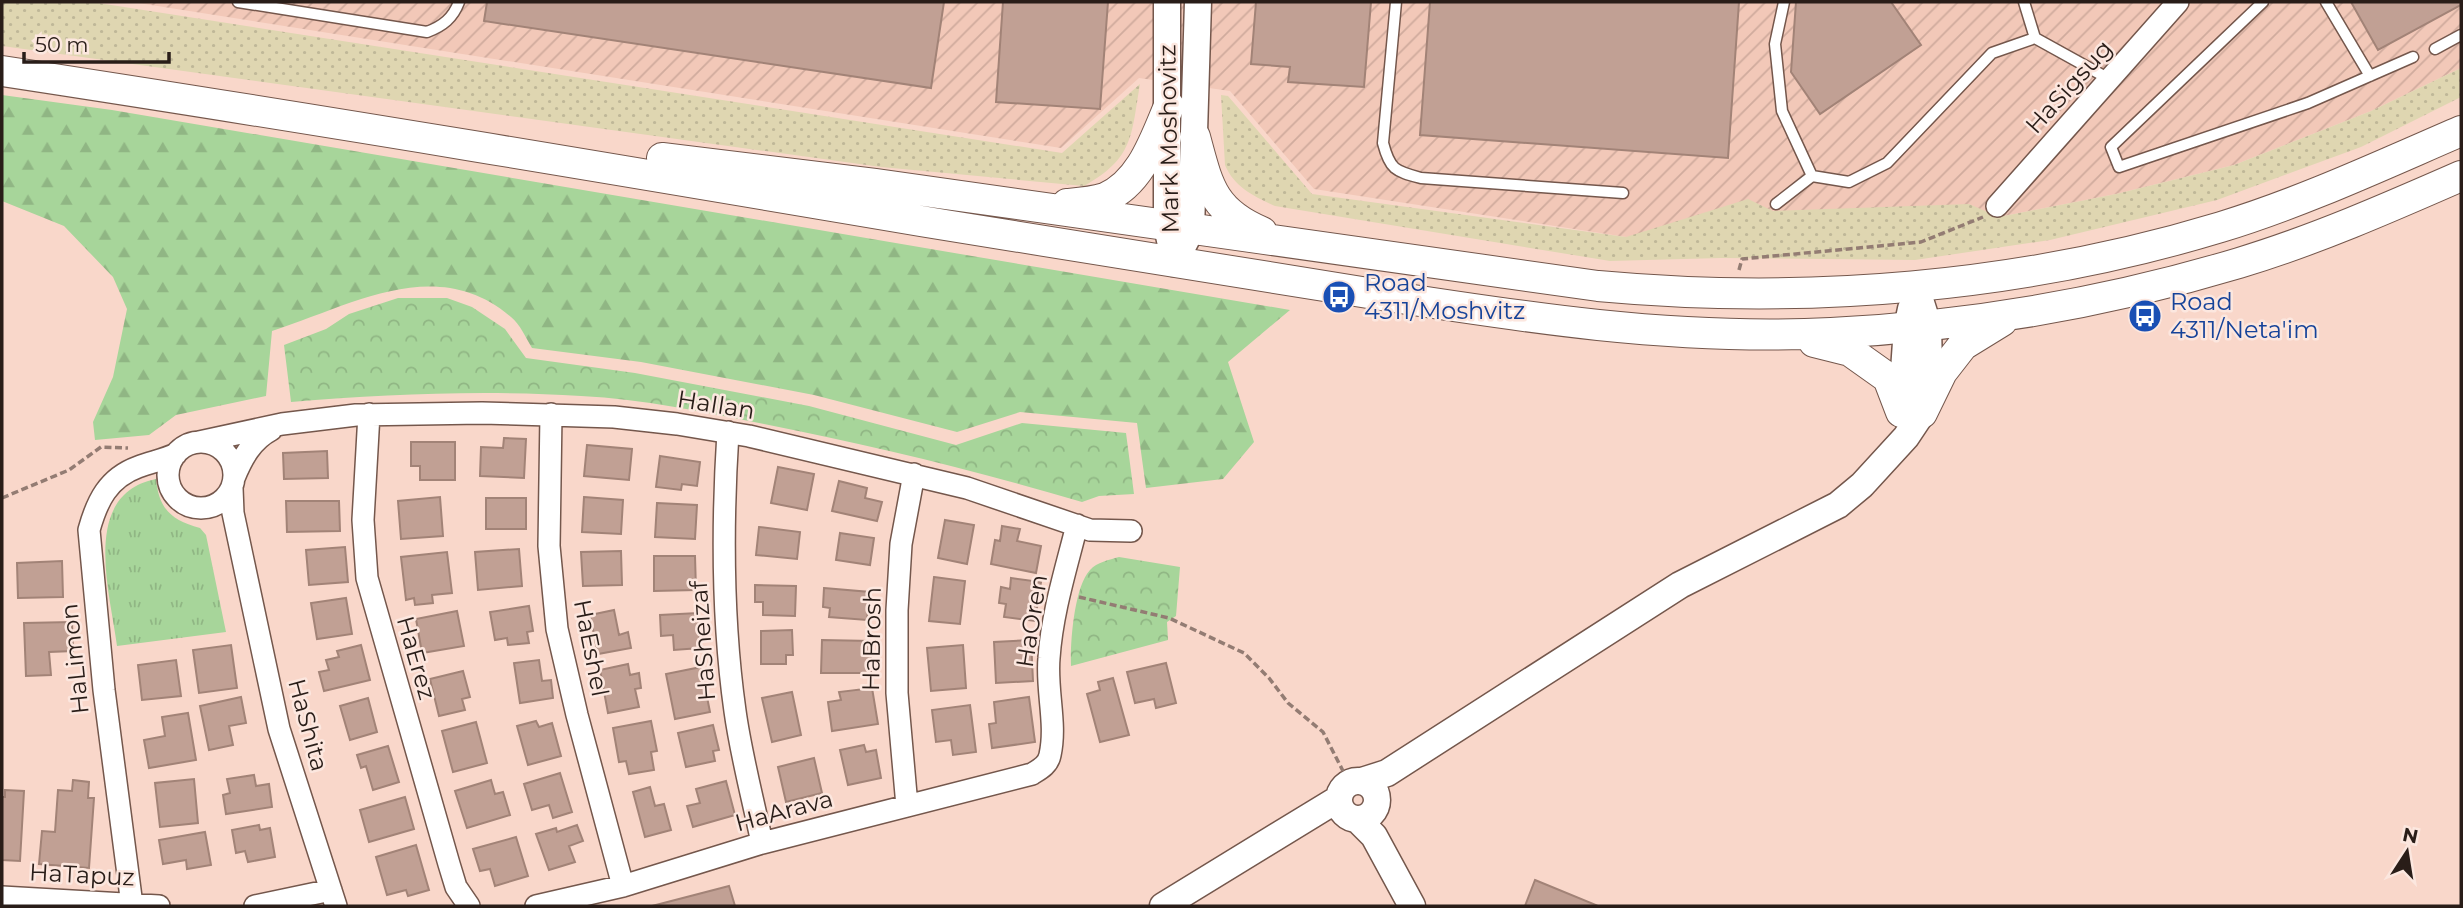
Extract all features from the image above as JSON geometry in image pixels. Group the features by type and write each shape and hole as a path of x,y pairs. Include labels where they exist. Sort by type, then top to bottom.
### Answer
{"main road":[{"path":"2,71 1174,263 1573,323 1700,332 1787,334 1917,326 2011,315 2147,288 2243,261 2353,222 2461,176"},
{"path":"183,99 875,184 1598,286 1734,294 1916,287 2077,262 2154,245 2222,227 2353,178 2461,131"},
{"path":"1036,208 1089,202 1104,198 1127,184 1147,154 1169,106"},
{"path":"1195,137 1210,188 1226,212 1240,222 1285,240"},
{"path":"1787,334 1850,351 1888,378 1911,412 1963,345 2011,315"}],"street":[{"name":"Mark Moshovitz","path":"1167,2 1169,106 1179,228"},
{"name":"Mark Moshovitz","path":"1174,263 1195,137 1198,2"},
{"name":"HaSigsug","path":"1997,206 2178,2"},
{"path":"1163,906 1358,802 1680,585 1838,505 1862,485 1906,437 1911,412 1929,370 1917,326 1916,287"},
{"name":"HaIlan","path":"198,442 313,418 369,414 551,414 614,417 728,432 914,474 1008,500 1090,530 1131,531"},
{"name":"HaErez","path":"369,414 363,520 367,578 452,876 456,887 470,906"},
{"name":"HaEshel","path":"551,414 549,546 557,629 623,886"},
{"name":"HaIlan","path":"233,483 251,446 262,435 282,424"},
{"name":"HaSheizaf","path":"728,432 724,548 729,664 735,714 762,843"},
{"path":"198,442 223,450 233,468 233,483 219,503 199,508 180,501 173,493 168,474 170,463 176,454 198,442"},
{"name":"HaLimon","path":"132,905 98,637 89,530 105,489 118,477 176,454"},
{"name":"HaBrosh","path":"907,806 897,692 897,610 901,544 914,474"},
{"name":"HaShita","path":"233,483 233,513 279,729 333,898"},
{"name":"HaShita","path":"199,508 222,524 242,554"},
{"name":"HaOren","path":"1045,766 1050,758 1052,737 1048,660 1060,593 1077,525"},
{"name":"HaArava","path":"536,906 623,886 762,843 1032,774 1045,766"},
{"path":"1358,802 1412,906"},
{"name":"HaTapuz","path":"2,897 159,906"},
{"path":"255,906 333,898"}],"lane":[{"path":"238,2 427,32 440,27 454,14 459,2"},
{"path":"1396,2 1382,143 1388,163 1402,173 1421,178 1623,193"},
{"path":"1784,2 1775,44 1782,111 1812,176"},
{"path":"2024,2 2035,38 2111,80"},
{"path":"2263,2 2111,147 2119,167 2308,103 2413,57"},
{"path":"2326,2 2370,76"},
{"path":"2435,49 2461,35"},
{"path":"1776,204 1812,176 1849,182 1887,163 1992,53 2035,38"}],"path":[{"path":"1734,294 1742,259 1921,242 2004,208 1997,206"},
{"path":"2,498 69,470 101,447 129,448"},
{"path":"1060,593 1169,618 1244,653 1269,678 1288,703 1322,732 1358,802"}],"shaded area":[{"path":"132,2 2461,2 2461,68 2371,111 2234,165 2116,194 1999,217 1626,237 1314,189 1230,91 1139,78 1061,148"}],"green space":[{"path":"2,95 112,110 1290,310 1228,362 1254,442 1223,479 1146,488 1137,423 1020,412 957,432 814,395 641,362 532,348 511,317 482,298 453,289 423,287 363,299 272,331 266,396 176,415 149,435 95,440 93,422 113,377 127,309 113,277 64,226 2,201"},
{"path":"398,298 447,298 472,307 505,329 526,358 635,373 809,406 956,445 1022,423 1126,433 1134,494 1099,496 1082,502 963,469 844,441 627,400 545,394 472,393 291,402 284,345 326,329 349,314"},
{"path":"156,479 160,498 168,512 181,521 200,528 206,535 226,632 117,646 106,573 108,524 117,504 132,488"},
{"path":"1119,557 1180,567 1176,616 1167,622 1168,640 1071,666 1074,616 1080,589 1090,570 1096,565"}],"sand":[{"path":"2,2 92,2 1062,153 1140,84 1132,132 1121,155 1113,166 1084,186 881,167 2,46"},
{"path":"2461,68 2461,97 2361,147 2217,200 2050,240 1915,260 1721,258 1610,261 1275,206 1240,185 1225,165 1221,95 1228,96 1312,194 1626,237 1748,199 1773,211 1969,204 1999,217 2116,194 2234,165 2371,111"}],"building":[{"path":"487,2 944,2 931,88 484,21"},
{"path":"1003,2 1108,2 1100,109 996,102"},
{"path":"1256,2 1371,2 1364,87 1288,82 1290,67 1251,64"},
{"path":"1430,2 1739,2 1728,158 1420,135"},
{"path":"1796,2 1891,2 1921,45 1820,114 1791,72"},
{"path":"2351,2 2461,2 2461,5 2378,50"},
{"path":"504,438 526,439 524,478 480,476 481,447 503,448"},
{"path":"411,442 455,442 455,480 420,480 420,466 411,466"},
{"path":"587,445 632,449 629,480 584,476"},
{"path":"327,451 328,478 284,479 283,453"},
{"path":"660,456 700,462 697,486 682,484 681,490 656,487"},
{"path":"778,467 814,474 807,510 771,503"},
{"path":"839,481 867,488 865,498 882,502 877,521 832,511"},
{"path":"440,497 443,536 401,539 398,501"},
{"path":"584,497 623,500 621,534 582,532"},
{"path":"486,498 526,498 526,529 486,529"},
{"path":"286,501 339,501 340,531 287,532"},
{"path":"657,503 697,505 695,539 655,537"},
{"path":"945,520 974,525 967,564 938,558"},
{"path":"1002,526 1020,529 1017,541 1041,546 1036,573 991,564 995,540 1000,541"},
{"path":"759,527 800,532 797,559 756,555"},
{"path":"840,533 874,538 870,565 836,560"},
{"path":"345,547 348,582 309,585 306,550"},
{"path":"519,549 522,586 478,590 475,552"},
{"path":"621,551 622,585 583,586 581,552"},
{"path":"447,552 452,593 432,595 433,603 415,605 414,598 406,600 401,557"},
{"path":"654,556 695,556 696,590 654,591"},
{"path":"62,561 63,597 18,598 17,563"},
{"path":"934,577 965,581 960,624 929,621"},
{"path":"1011,578 1041,582 1035,621 1004,617 1006,604 999,603 1001,587 1010,589"},
{"path":"755,585 796,586 795,616 763,615 763,602 755,602"},
{"path":"824,588 870,592 867,620 829,617 830,608 823,607"},
{"path":"346,598 352,634 317,639 311,603"},
{"path":"529,606 533,631 527,632 529,643 508,645 507,638 495,640 490,612"},
{"path":"614,610 619,635 628,632 631,648 598,654 590,615"},
{"path":"457,611 464,646 422,653 416,619"},
{"path":"698,613 700,648 674,650 673,635 661,636 660,615"},
{"path":"72,622 73,651 49,652 51,675 26,676 24,623"},
{"path":"792,630 793,655 786,655 786,664 761,664 761,631"},
{"path":"822,640 871,641 871,673 821,673"},
{"path":"1031,640 1033,681 996,683 994,642"},
{"path":"231,645 237,688 199,693 193,650"},
{"path":"361,645 370,680 324,691 319,672 329,670 326,660 339,657 337,651"},
{"path":"963,645 966,688 931,691 927,648"},
{"path":"176,660 181,696 142,700 138,665"},
{"path":"539,660 542,681 551,680 553,698 520,703 514,663"},
{"path":"1166,663 1176,703 1156,708 1154,699 1135,703 1127,672"},
{"path":"628,664 630,675 639,673 641,688 635,689 639,707 608,713 600,670"},
{"path":"701,667 710,712 675,719 666,674"},
{"path":"463,671 470,697 462,699 465,710 439,716 430,679"},
{"path":"1113,678 1129,735 1100,742 1087,694 1100,690 1098,682"},
{"path":"872,688 878,724 832,731 828,702 841,700 839,692"},
{"path":"792,692 801,735 772,742 762,698"},
{"path":"241,697 246,723 229,726 233,745 209,750 200,706"},
{"path":"1029,697 1035,742 992,748 989,724 996,723 994,702"},
{"path":"368,698 377,732 350,740 340,706"},
{"path":"970,705 976,752 953,755 951,740 936,742 932,710"},
{"path":"188,713 196,760 149,768 144,740 165,736 162,717"},
{"path":"536,721 539,727 552,723 561,756 528,765 517,726"},
{"path":"651,721 657,751 651,752 654,770 629,774 626,761 619,762 613,728"},
{"path":"476,722 487,763 453,772 442,731"},
{"path":"713,725 719,750 713,751 715,761 686,767 678,733"},
{"path":"864,745 866,752 876,750 881,778 848,785 840,750"},
{"path":"388,746 399,782 373,790 366,766 361,768 357,755"},
{"path":"814,758 822,793 786,802 778,767"},
{"path":"560,773 572,812 553,818 549,805 532,810 524,784"},
{"path":"254,775 256,786 269,784 272,807 226,814 223,795 230,793 227,779"},
{"path":"194,779 198,823 160,827 155,783"},
{"path":"73,780 89,782 88,798 94,798 89,868 39,864 42,831 55,832 58,790 72,791"},
{"path":"491,780 495,794 503,792 510,815 467,828 455,791"},
{"path":"726,781 735,815 693,827 687,806 700,803 696,789"},
{"path":"650,787 655,806 664,804 671,830 645,837 633,792"},
{"path":"5,790 24,791 20,861 2,860 2,797 5,797"},
{"path":"405,797 414,829 369,842 360,810"},
{"path":"259,825 260,830 270,828 275,857 248,862 245,851 236,853 232,830"},
{"path":"577,825 583,841 569,846 575,862 549,870 536,834 556,828 557,832"},
{"path":"205,832 211,865 187,869 186,860 163,864 159,840"},
{"path":"516,837 528,876 495,886 490,869 480,871 473,849"},
{"path":"416,845 429,890 408,896 406,890 387,895 376,857"},
{"path":"1535,880 1596,905 1525,906"},
{"path":"729,886 735,906 652,906"}],"place":[{"name":"Road 4311/Moshvitz","path":"1339,297"},
{"name":"Road 4311/Neta'im","path":"2145,316"}]}
